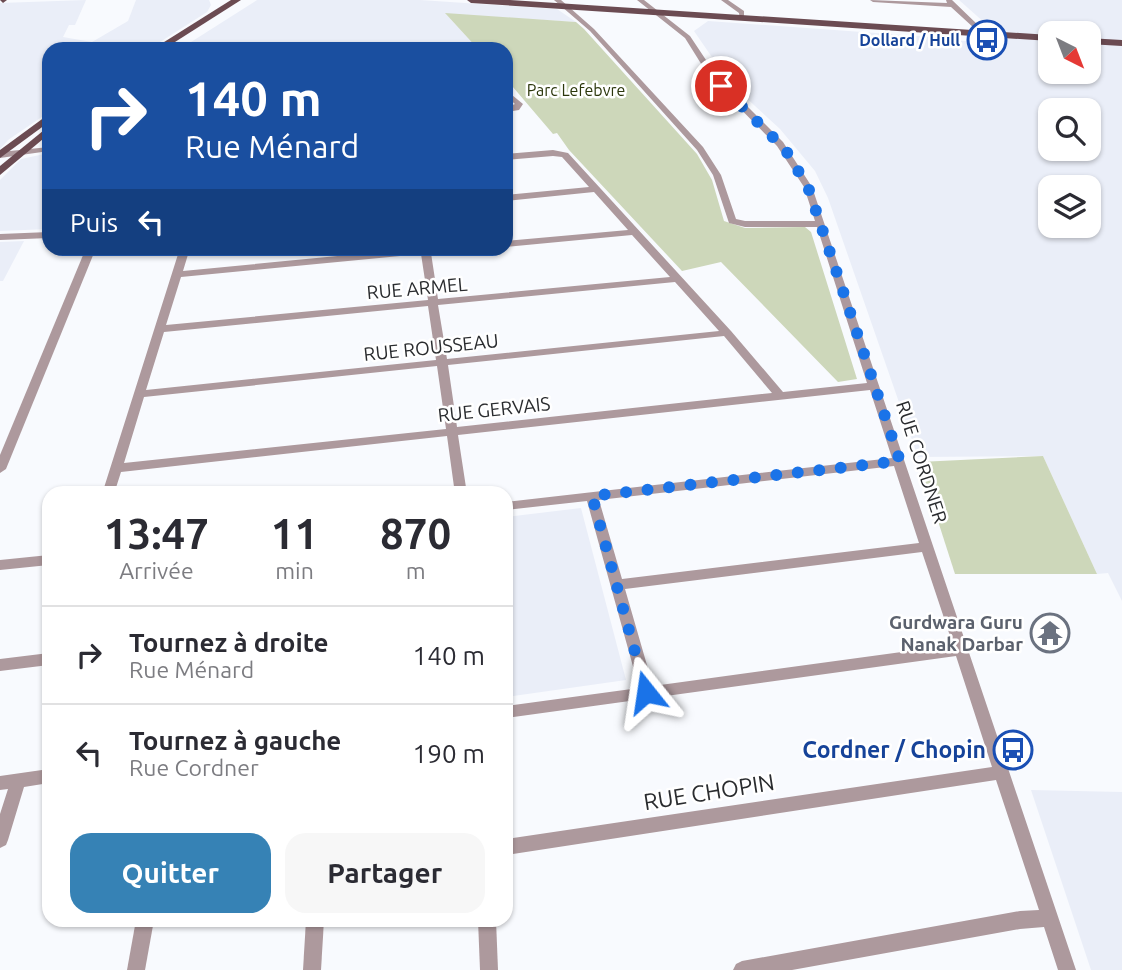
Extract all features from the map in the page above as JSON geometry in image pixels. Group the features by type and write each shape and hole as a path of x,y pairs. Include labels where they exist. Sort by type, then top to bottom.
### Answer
{"main road":[{"path":"471,0 561,3 658,13 1038,39"},
{"path":"211,16 216,5 214,1"},
{"path":"169,42 241,1"},
{"path":"183,42 241,1"},
{"path":"633,11 642,7 641,1"},
{"path":"682,31 689,22 706,16"},
{"path":"1101,44 1122,46"},
{"path":"0,156 42,123"},
{"path":"0,172 42,135"}],"street":[{"path":"724,0 743,13 742,19"},
{"path":"873,0 950,2 982,35"},
{"name":"RUE CORDNER","path":"641,1 690,39 713,76 789,155 808,187 1068,970"},
{"path":"561,3 592,30 700,149 717,175 732,220 746,224 821,224"},
{"path":"513,98 518,102 517,108 513,109"},
{"path":"0,156 42,150"},
{"path":"513,157 562,154 727,332 779,395"},
{"path":"513,197 596,189"},
{"path":"513,243 634,232"},
{"path":"0,237 42,235"},
{"path":"0,469 88,256"},
{"path":"110,486 183,256"},
{"path":"177,274 363,256"},
{"path":"426,256 460,486"},
{"name":"RUE ARMEL","path":"160,330 677,279"},
{"name":"RUE ROUSSEAU","path":"139,394 727,332"},
{"name":"RUE GERVAIS","path":"116,468 874,386"},
{"path":"513,505 900,461"},
{"path":"592,496 646,692"},
{"path":"617,585 928,547"},
{"path":"0,565 42,561"},
{"path":"513,711 961,650"},
{"path":"0,665 42,660"},
{"name":"RUE CHOPIN","path":"513,846 1002,772"},
{"path":"0,783 42,777"},
{"path":"0,840 18,781"},
{"path":"742,970 1020,920 1051,918"},
{"path":"136,970 144,927"},
{"path":"312,970 315,927"},
{"path":"486,927 489,970"}],"shaded area":[{"path":"86,0 75,25 69,25 63,37 92,42 42,42 42,117 8,140 0,149 0,3"},
{"path":"136,0 209,0 211,5 207,12 160,42 92,42 128,21"},
{"path":"257,0 420,0 557,9 576,22 446,14 472,42 191,42"},
{"path":"959,0 1122,0 1122,601 1108,573 1097,574 1043,456 918,457 828,198 815,171 780,129 729,82 694,31 708,21 931,37 935,40 999,42 995,32"},
{"path":"42,154 42,229 0,231 0,180 21,159"},
{"path":"24,241 3,281 0,281 0,242"},
{"path":"581,508 626,680 513,696 513,516"},
{"path":"1031,790 1122,792 1122,970 1091,970"}],"green space":[{"name":"Parc Lefebvre","path":"445,13 576,22 697,154 712,180 724,221 745,228 805,227 811,232 857,379 838,382 721,262 682,271 569,150 557,133 553,134 513,87 513,42 472,42"},
{"path":"1043,456 1097,574 955,574 919,462"}],"place":[{"name":"Dollard / Hull","path":"987,40"},
{"name":"Gurdwara Guru Nanak Darbar","path":"1050,633"},
{"name":"Cordner / Chopin","path":"1013,750"}],"route":[{"path":"646,692 592,496 900,461 808,187 785,149 721,86"}]}
